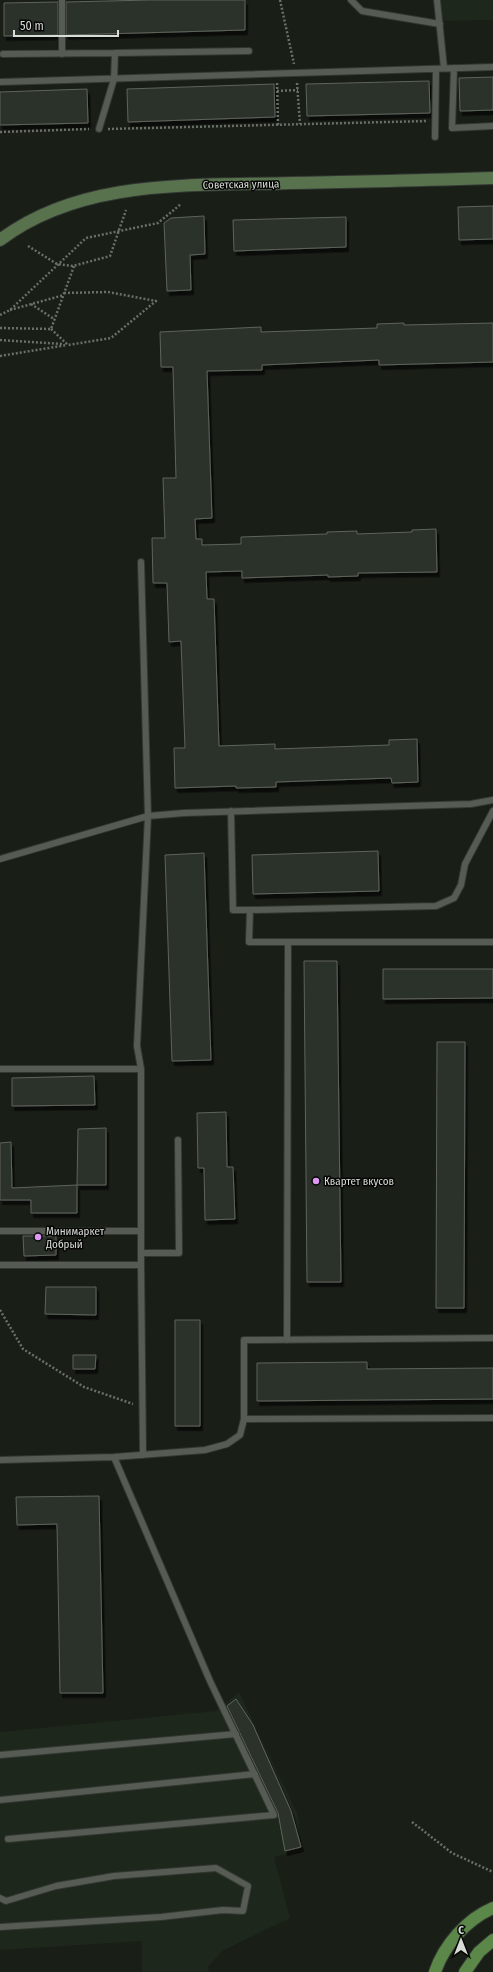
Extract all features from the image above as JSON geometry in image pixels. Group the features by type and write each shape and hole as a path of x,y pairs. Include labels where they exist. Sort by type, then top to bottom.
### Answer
{"main road":[{"name":"Советская улица","path":"0,240 18,226 56,208 103,194 152,188 202,185 493,178"},
{"path":"435,1972 448,1946 462,1929 481,1913 493,1908"},
{"path":"465,1972 479,1952 493,1940"}],"lane":[{"path":"62,0 62,54"},
{"path":"351,0 362,11 440,24"},
{"path":"437,0 444,68"},
{"path":"3,54 249,50"},
{"path":"99,129 114,79 115,53"},
{"path":"0,82 493,67"},
{"path":"435,137 436,68"},
{"path":"454,68 452,128 493,126"},
{"path":"140,562 148,816 137,1046 141,1069 141,1266 144,1455"},
{"path":"0,859 148,816 471,804 493,800"},
{"path":"231,812 233,910 250,910 436,906 454,898 461,885 468,857 493,811"},
{"path":"250,910 249,942 493,942"},
{"path":"287,1340 288,942"},
{"path":"0,1069 141,1069"},
{"path":"141,1253 179,1253 178,1140"},
{"path":"0,1231 141,1231"},
{"path":"0,1266 141,1266"},
{"path":"0,1460 114,1458 205,1450 227,1444 240,1435 244,1419 244,1340 493,1338"},
{"path":"244,1419 493,1418"},
{"path":"8,1839 274,1815 210,1681 114,1458"},
{"path":"0,1755 236,1734"},
{"path":"0,1800 255,1774"},
{"path":"0,1898 6,1901 56,1886 114,1876 216,1868 248,1886 243,1911 223,1910 161,1917 0,1926"}],"path":[{"path":"280,0 296,73 300,124"},
{"path":"276,74 278,125"},
{"path":"277,91 298,90"},
{"path":"0,132 435,120"},
{"path":"10,310 86,238 158,223 181,204"},
{"path":"28,246 57,264 74,265 110,256 126,210"},
{"path":"51,329 74,265"},
{"path":"0,315 10,310 64,294 108,292 156,301 111,338 0,356"},
{"path":"31,304 54,319"},
{"path":"0,328 51,329 68,345"},
{"path":"0,340 68,345"},
{"path":"0,1310 23,1350 84,1387 143,1407"},
{"path":"412,1822 452,1853 493,1872"}],"shaded area":[{"path":"440,0 493,0 493,20 440,21"},
{"path":"239,1692 298,1815 301,1851 274,1857 290,1918 222,1951 208,1967 209,1972 142,1972 142,1941 0,1950 0,1732 216,1711"}],"building":[{"path":"245,0 245,30 66,35 66,2"},
{"path":"58,2 58,35 4,36 4,3"},
{"path":"493,77 493,110 460,111 459,78"},
{"path":"429,81 430,113 307,116 306,84"},
{"path":"274,84 275,117 128,122 127,89"},
{"path":"87,89 88,123 0,125 0,92"},
{"path":"493,206 493,239 459,240 458,207"},
{"path":"204,216 205,254 190,255 191,290 167,291 164,223 171,218"},
{"path":"346,217 346,247 234,251 233,220"},
{"path":"404,323 404,325 493,323 493,362 379,365 379,360 262,365 262,370 207,371 212,518 195,519 196,539 202,539 202,545 241,544 241,537 327,534 327,532 357,531 357,534 412,532 412,530 436,529 437,572 358,573 358,576 328,577 328,575 242,578 242,571 206,572 207,599 214,599 219,746 275,744 275,749 389,745 389,740 417,739 418,782 392,783 391,778 276,782 276,787 236,788 236,786 175,788 174,748 185,748 181,641 169,642 167,583 153,583 152,538 165,538 163,478 176,478 173,367 161,367 160,332 261,327 261,332 377,328 377,324"},
{"path":"378,851 379,891 253,894 252,855"},
{"path":"204,853 211,1060 172,1061 165,855"},
{"path":"304,961 337,961 341,1282 307,1282"},
{"path":"383,969 493,969 493,998 383,999"},
{"path":"437,1042 465,1042 464,1308 436,1308"},
{"path":"94,1076 95,1105 12,1106 12,1078"},
{"path":"226,1112 227,1167 233,1167 235,1219 205,1220 204,1168 198,1168 197,1113"},
{"path":"106,1128 106,1185 77,1185 78,1129"},
{"path":"11,1142 12,1188 77,1185 77,1213 31,1213 31,1200 0,1200 0,1143"},
{"path":"23,1236 56,1236 56,1255 24,1256"},
{"path":"46,1287 96,1287 96,1315 45,1314"},
{"path":"175,1320 200,1320 200,1426 175,1426"},
{"path":"73,1355 96,1355 95,1369 73,1369"},
{"path":"367,1362 367,1369 493,1368 493,1399 257,1401 257,1363"},
{"path":"99,1496 103,1693 60,1693 57,1524 17,1525 16,1497"},
{"path":"236,1699 253,1725 291,1811 301,1847 285,1851 278,1813 227,1706"}],"place":[{"name":"Квартет вкусов","path":"316,1181"},
{"name":"Минимаркет Добрый","path":"38,1237"}]}
